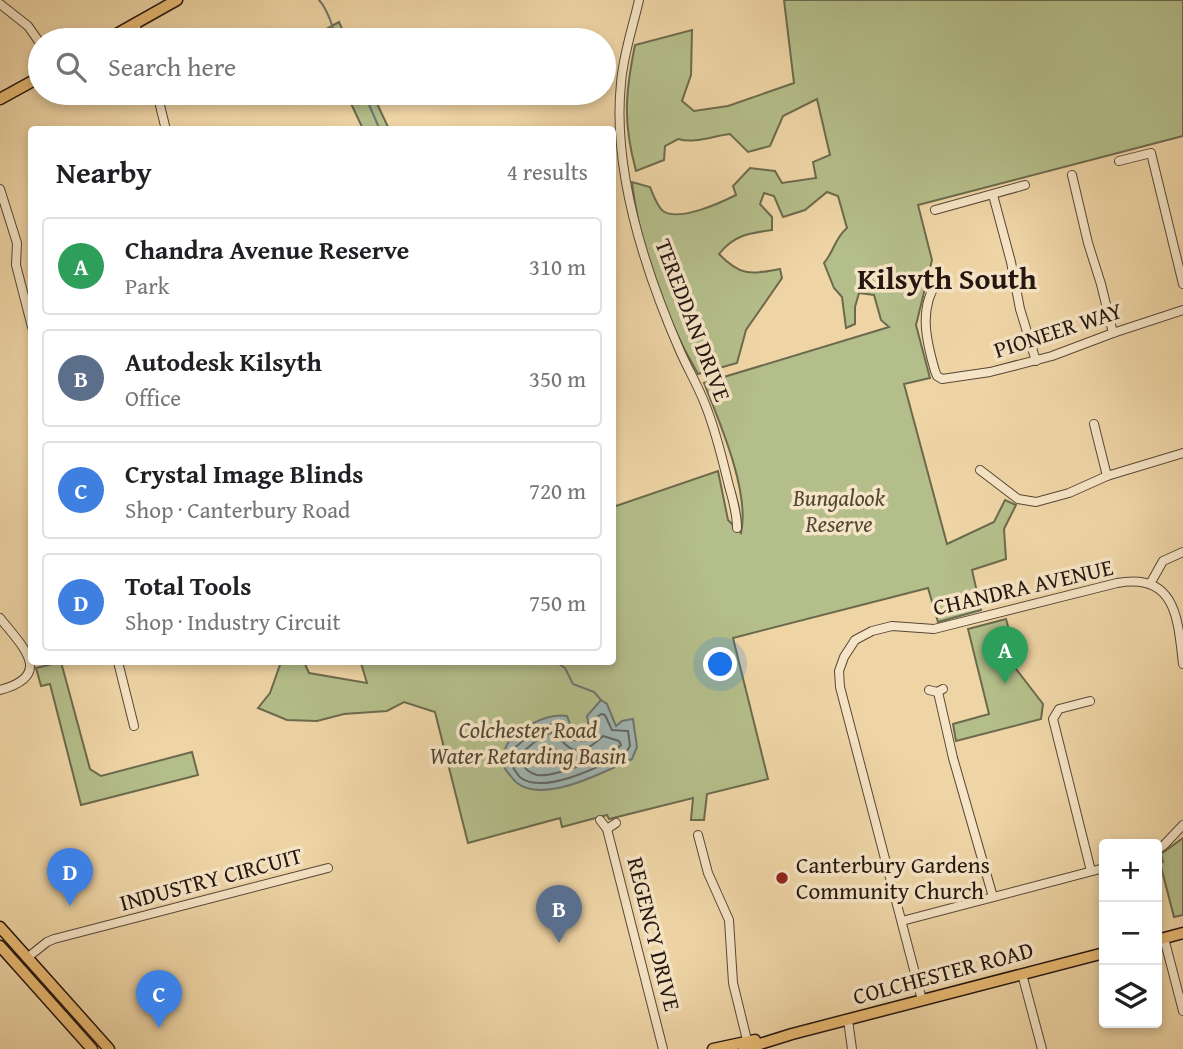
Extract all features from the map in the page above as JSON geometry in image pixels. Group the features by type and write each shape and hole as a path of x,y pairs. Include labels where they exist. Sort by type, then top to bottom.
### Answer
{"main road":[{"path":"127,28 177,0"},
{"path":"0,99 28,84"},
{"path":"0,927 109,1049"},
{"path":"1162,938 1183,933"},
{"path":"0,946 92,1049"},
{"name":"COLCHESTER ROAD","path":"713,1049 747,1046 1099,954"}],"street":[{"name":"TEREDDAN DRIVE","path":"639,0 621,82 620,121 625,172 653,283 717,439 735,509 737,528"},
{"path":"0,4 29,28"},
{"path":"134,24 136,28"},
{"path":"160,105 165,126"},
{"path":"1119,161 1151,153 1183,284"},
{"path":"1072,175 1113,332"},
{"path":"935,210 1025,185"},
{"path":"0,189 17,243 16,265 28,312"},
{"path":"993,195 1011,261 1020,309 1036,360"},
{"name":"PIONEER WAY","path":"939,279 931,293 924,324 935,371 942,379 990,372 1036,360 1183,310"},
{"path":"1094,424 1107,476"},
{"path":"980,470 1018,499 1036,502 1069,493 1107,476 1183,453"},
{"path":"1183,552 1163,561 1150,584 1173,605 1178,618 1183,664"},
{"name":"CHANDRA AVENUE","path":"922,1000 840,687 839,671 849,648 863,635 882,628 892,626 934,629 1117,583 1135,581 1150,584"},
{"path":"0,618 28,653"},
{"path":"0,690 19,684 26,678 30,665"},
{"path":"119,665 135,726"},
{"path":"937,690 953,758 993,897"},
{"path":"1090,701 1059,709 1053,719 1091,871"},
{"name":"REGENCY DRIVE","path":"600,820 607,830 663,1049"},
{"path":"607,830 617,823"},
{"path":"1162,846 1182,828"},
{"path":"698,835 708,873 729,920 733,984 747,1046"},
{"name":"INDUSTRY CIRCUIT","path":"27,958 54,939 328,868"},
{"path":"902,921 1099,869"},
{"path":"1162,945 1183,1011"},
{"path":"1022,975 1042,1049"},
{"path":"848,1020 852,1049"}],"green space":[{"path":"784,0 1183,0 1183,136 918,205 932,260 916,325 930,378 904,384 947,544 994,522 1005,500 1016,505 1004,529 1006,559 972,570 981,610 938,622 928,588 733,638 768,779 707,794 704,820 691,820 693,798 609,819 607,815 562,827 560,818 468,843 435,712 404,702 387,711 344,714 317,721 287,720 258,708 270,693 280,665 305,665 309,673 367,683 362,665 616,665 616,506 718,471 728,520 741,533 743,516 737,478 725,437 704,383 889,327 881,320 874,295 859,293 855,307 855,324 846,328 842,297 834,288 824,263 839,236 847,228 838,196 827,192 805,210 783,217 774,196 764,193 760,204 772,217 772,230 742,236 719,254 734,267 747,272 780,269 782,278 746,330 737,363 698,374 674,329 655,281 641,232 632,182 650,187 663,211 679,214 699,210 736,195 733,186 750,168 775,171 782,183 816,178 813,162 830,155 817,99 783,116 770,146 748,152 730,134 697,140 678,139 665,146 664,160 636,171 627,123 627,94 635,45 692,30 691,75 682,101 694,111 728,106 794,83"},
{"path":"339,22 342,28 328,28"},
{"path":"352,105 378,105 388,126 362,126"},
{"path":"1006,619 1013,644 1013,665 1043,704 1041,719 956,741 953,724 989,714 968,629"},
{"path":"62,665 90,769 101,776 192,752 198,775 81,805 50,684 41,686 36,668"},
{"path":"1183,838 1183,915 1174,917 1162,871 1162,853"}],"water":[{"path":"601,700 607,704 616,726 622,721 633,719 637,747 632,759 590,778 558,788 529,789 513,779 503,766 505,749 515,735 541,720 559,716 567,716 572,729 578,735 583,734 589,728 587,716"}],"waterway":[{"path":"319,0 333,28"},
{"path":"369,105 378,126"},
{"path":"560,665 565,668 573,684 594,692 601,700"}],"place":[{"name":"Chandra Avenue Reserve","path":"1005,684"},
{"name":"Canterbury Gardens Community Church","path":"782,878"},
{"name":"Total Tools","path":"70,906"},
{"name":"Autodesk Kilsyth","path":"559,943"},
{"name":"Crystal Image Blinds","path":"159,1028"}],"district":[{"name":"Kilsyth South","path":"947,279"}],"park label":[{"name":"Bungalook Reserve","path":"839,511"},
{"name":"Colchester Road Water Retarding Basin","path":"528,743"}]}
